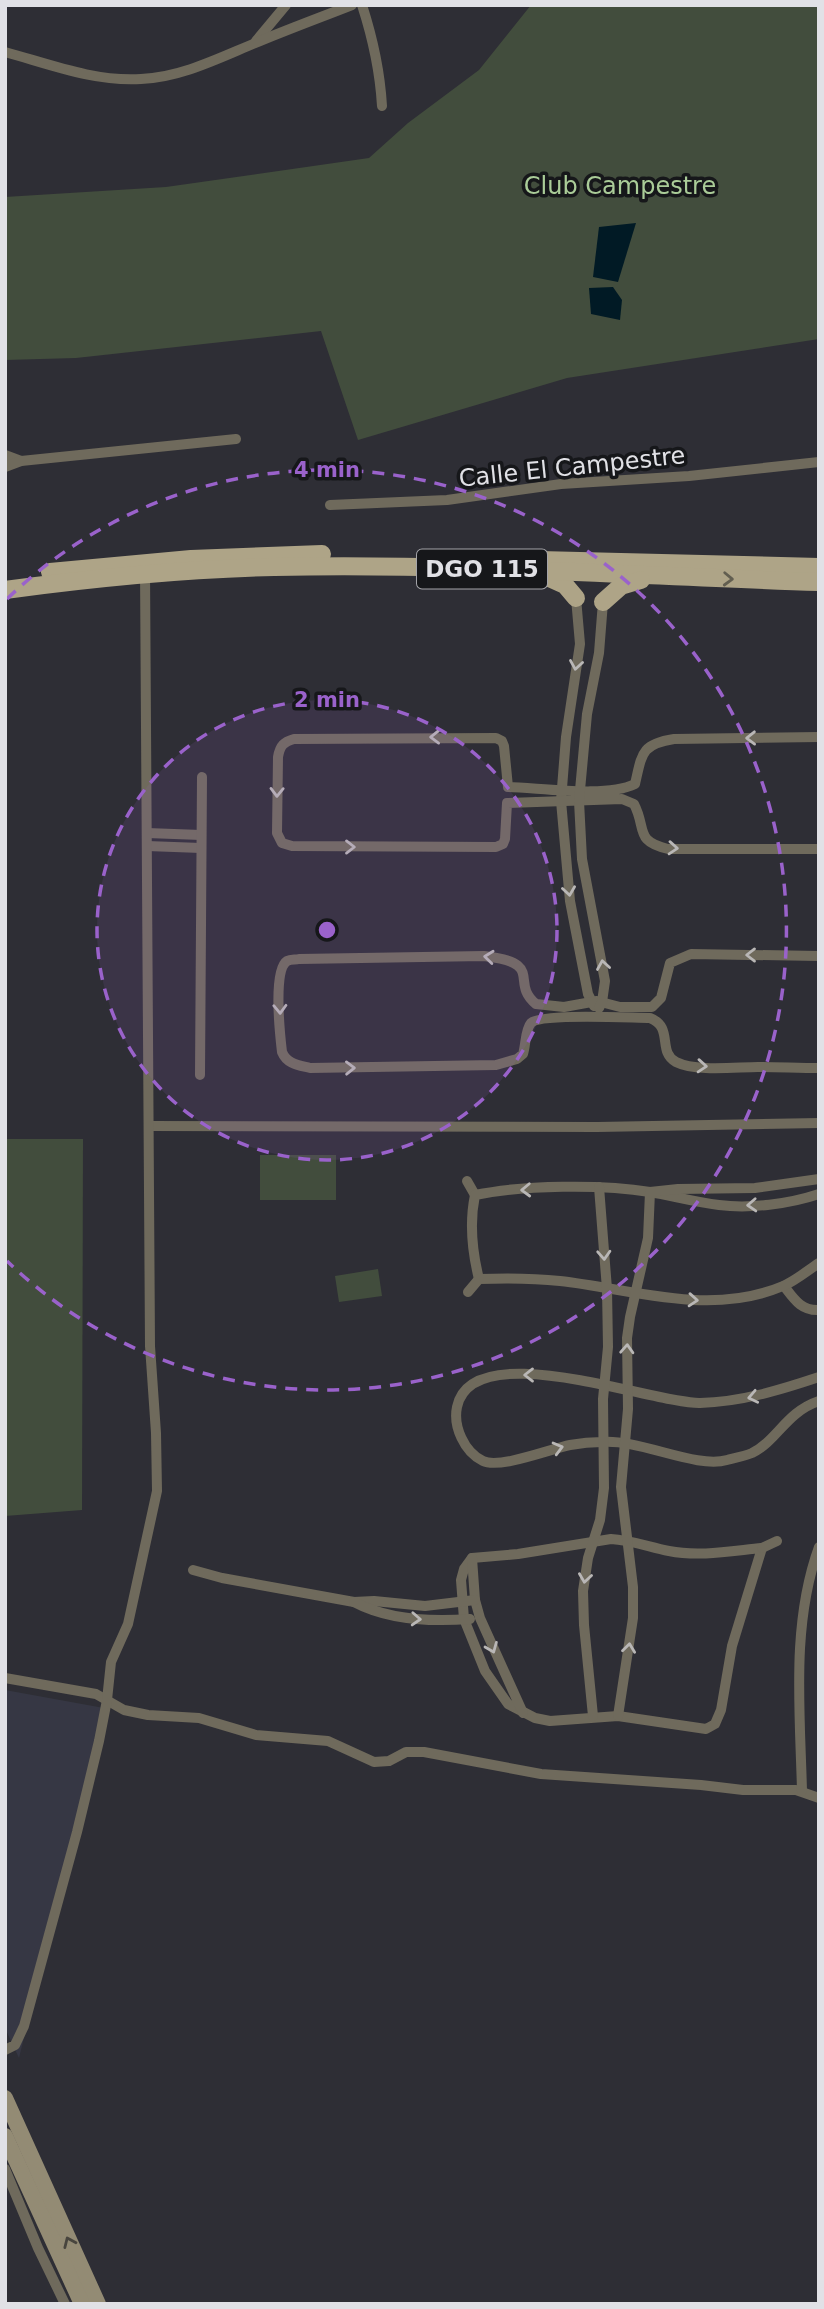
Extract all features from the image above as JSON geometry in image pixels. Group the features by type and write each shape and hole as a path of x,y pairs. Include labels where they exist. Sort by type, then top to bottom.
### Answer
{"main road":[{"name":"DGO 115","path":"353,560 518,570 587,567 654,577 819,582"},
{"name":"DGO 115","path":"5,578 52,577 145,568 232,568 353,560 587,567 819,567"},
{"path":"577,601 587,567"},
{"path":"587,567 602,604 621,586 654,577"},
{"path":"518,570 556,579 565,584 577,601"},
{"name":"DGO 115","path":"5,590 52,577"},
{"path":"5,2098 97,2304"},
{"path":"7,2144 82,2304"}],"street":[{"path":"254,43 286,5"},
{"path":"5,52 81,73 140,80 164,77 192,69 352,5"},
{"path":"362,5 373,38 382,106"},
{"path":"5,467 21,461 236,439"},
{"path":"5,455 21,461"},
{"name":"Calle El Campestre","path":"330,505 447,500 561,484 689,476 819,462"},
{"path":"5,2050 15,2045 23,2026 76,1837 107,1700 111,1661 128,1625 157,1491 151,1368 145,568"},
{"path":"578,1018 597,1005 605,981 582,859 579,795 587,714 599,653 602,604 577,601 580,644 567,726 561,795 570,901 597,1005 608,1015 625,1018"},
{"path":"579,795 618,790 635,784 648,747 662,741 819,737"},
{"path":"561,795 508,787 504,746 502,741 496,738 294,739 279,748 277,833 282,844 292,846 496,848 502,845 505,839 507,803 579,795 629,800 637,810 644,839 654,846 668,849 819,849"},
{"path":"200,1075 202,777"},
{"path":"147,833 201,835"},
{"path":"147,846 201,848"},
{"path":"819,956 691,954 670,963 661,998 652,1007 564,1007 536,1004 527,994 524,975 519,965 484,956 299,959 287,962 282,968 279,982 284,1058 291,1063 310,1068 496,1065 517,1059 523,1054 529,1025 544,1017 650,1018 657,1021 664,1032 673,1060 681,1064 819,1068"},
{"path":"149,1126 819,1123"},
{"path":"650,1192 755,1188 819,1179"},
{"path":"467,1181 475,1195 471,1229 473,1256 479,1279"},
{"path":"593,1716 583,1591 588,1558 600,1520 604,1488 603,1441 608,1348 607,1289 599,1187"},
{"path":"475,1195 506,1190 599,1187 650,1192 721,1206 756,1205 819,1194"},
{"path":"618,1716 633,1618 633,1587 621,1487 625,1442 627,1338 648,1238 650,1192"},
{"path":"468,1292 479,1279 514,1278 561,1281 707,1301 739,1298 784,1286 819,1263"},
{"path":"784,1286 798,1304 808,1310 819,1310"},
{"path":"800,1384 814,1403 789,1418 753,1453 722,1461 625,1442 603,1441 569,1445 504,1461 485,1462 472,1454 460,1437 457,1424 457,1406 464,1391 486,1378 516,1374 605,1383 662,1399 698,1403 736,1400 819,1377"},
{"path":"762,1548 735,1635 721,1710 716,1724 706,1729 618,1716 550,1721 523,1713 508,1704 485,1671 464,1619 464,1569 472,1558 518,1554 593,1541 627,1540 671,1551 697,1553 762,1548 777,1541"},
{"path":"802,1791 800,1660 805,1598 819,1547"},
{"path":"472,1558 475,1601 480,1618 523,1713"},
{"path":"192,1570 354,1602 374,1601 425,1606 475,1601"},
{"path":"354,1602 371,1611 404,1618 480,1618"},
{"path":"5,1678 96,1694 124,1710 148,1715 199,1718 256,1735 328,1741 366,1759 382,1763 406,1752 424,1752 541,1774 743,1790 802,1791 819,1798"},
{"path":"5,2169 37,2248 65,2304"}],"shaded area":[{"path":"636,223 618,282 593,277 599,227"},
{"path":"613,287 622,300 620,320 591,314 589,288"},
{"path":"5,1690 104,1708 19,2058 5,2028"}],"green space":[{"name":"Club Campestre","path":"531,5 819,5 819,339 567,378 358,440 321,331 76,358 5,360 5,197 166,187 369,158 408,123 479,70"},
{"path":"5,1139 83,1139 82,1510 5,1516"},
{"path":"260,1155 336,1155 336,1200 260,1200"},
{"path":"378,1269 382,1296 339,1302 335,1276"}]}
